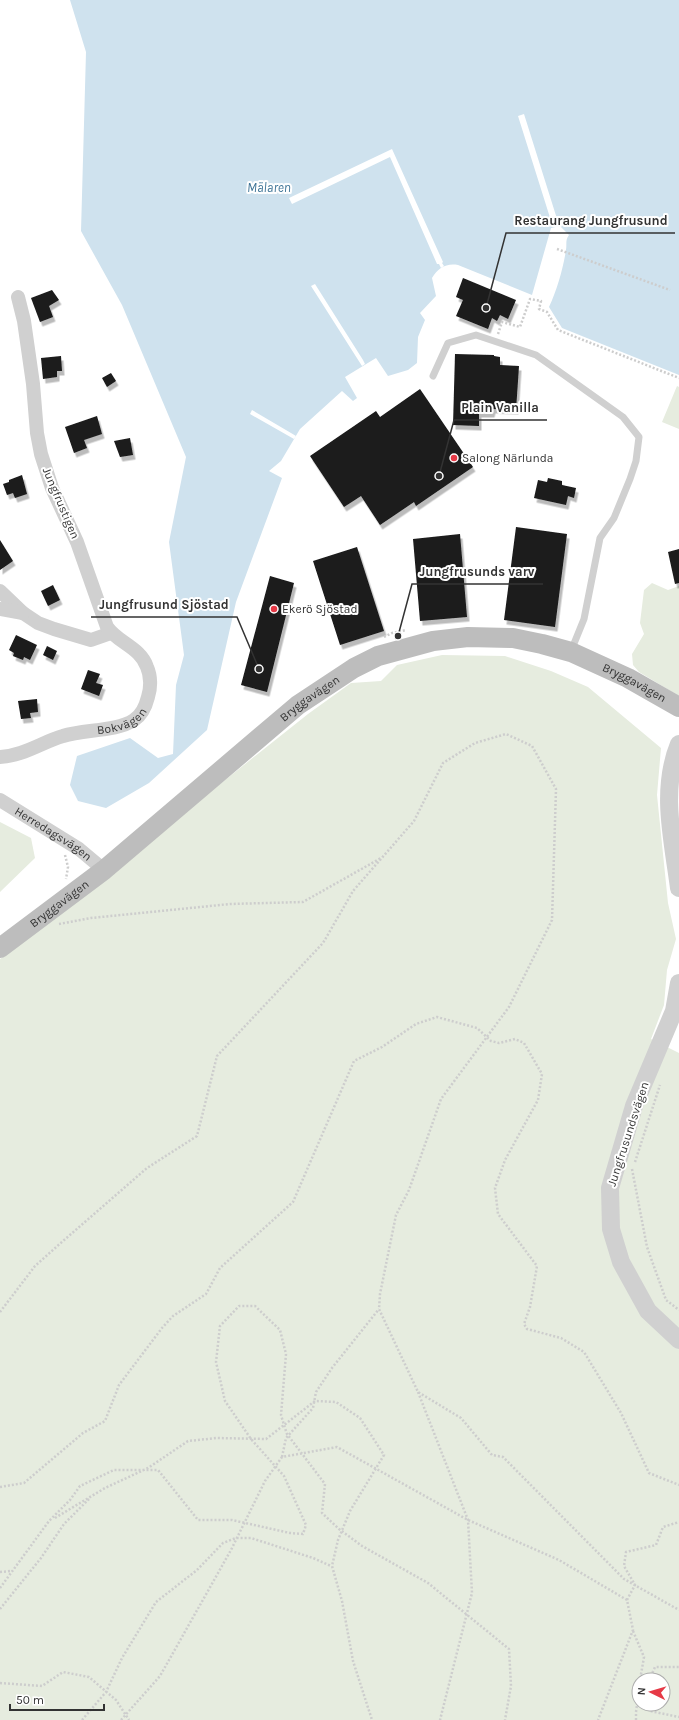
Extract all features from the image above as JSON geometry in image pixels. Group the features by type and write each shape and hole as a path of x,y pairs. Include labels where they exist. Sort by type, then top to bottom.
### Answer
{"main road":[{"name":"Bryggavägen","path":"0,948 104,870 298,705 354,668 372,659 405,648 433,641 468,637 513,638 571,652 628,678 679,707"}],"street":[{"name":"Jungfrustigen","path":"18,297 24,321 33,384 37,433 46,471 52,488 77,542 107,627 111,633"},
{"path":"0,591 23,613 38,623 91,640 111,633"},
{"path":"0,609 23,613"},
{"name":"Bokvägen","path":"0,757 13,756 63,736 118,726 135,720 145,707 150,693 148,667 134,649 111,633"},
{"path":"679,744 671,773 669,814 679,888"},
{"name":"Herredagsvägen","path":"0,800 69,842 104,870"},
{"name":"Jungfrusundsvägen","path":"679,983 674,1011 634,1106 610,1188 611,1228 621,1262 648,1311 679,1340"}],"lane":[{"path":"433,376 448,343 476,335 536,356 623,417 639,437 636,461 630,479 614,518 600,538 584,619 571,652"}],"path":[{"path":"557,249 670,290"},
{"path":"495,341 502,322 520,327 530,299 540,301 539,309 547,312 558,330 679,378"},
{"path":"380,639 392,633 414,629"},
{"path":"0,1312 35,1266 63,1240 147,1168 196,1136 217,1056 323,943 353,891 414,820 443,763 476,743 506,734 532,746 556,789 552,920 509,1007 441,1099 409,1190 396,1215 380,1294 379,1309 418,1392 468,1520 472,1592 440,1720"},
{"path":"52,925 91,918 230,904 303,902 383,856"},
{"path":"0,1487 24,1483 83,1433 105,1421 119,1385 162,1328 173,1316 206,1294 220,1268 293,1202 354,1061 382,1047 416,1024 437,1017 477,1028 491,1041 499,1043 515,1039 524,1043 542,1074 538,1100 505,1160 495,1188 498,1214 537,1266 530,1307 524,1324 527,1329 561,1338 584,1352 621,1413 649,1473 679,1485"},
{"path":"662,1081 632,1170 647,1247 666,1300 679,1310"},
{"path":"0,1588 50,1521 70,1500 80,1486 114,1470 158,1470 198,1520 232,1520 290,1533 303,1534 306,1525 284,1476 251,1439 225,1401 216,1362 220,1326 240,1306 255,1306 280,1330 286,1354 280,1416 289,1435 324,1484 322,1513 362,1546 393,1565 428,1583 467,1613 509,1649 510,1686 505,1720"},
{"path":"121,1720 160,1676 244,1523 264,1480 282,1457 286,1438 313,1408 316,1392 332,1368 379,1309"},
{"path":"418,1392 461,1418 492,1455 503,1457 624,1579 679,1610"},
{"path":"50,1521 92,1496 143,1470 188,1441 216,1438 266,1439 315,1401 336,1402 360,1418 384,1455 350,1511 338,1540 332,1566 342,1601 353,1661 372,1720"},
{"path":"282,1457 337,1447 468,1520 559,1560 627,1600"},
{"path":"0,1609 42,1558 64,1524 92,1496"},
{"path":"635,1585 624,1566 626,1552 656,1545 663,1527 679,1522"},
{"path":"82,1720 106,1692 122,1658 156,1602 197,1570 223,1544 236,1538 252,1538 313,1558 332,1566"},
{"path":"0,1572 12,1571"},
{"path":"635,1585 627,1600 633,1630 644,1657 641,1672"},
{"path":"598,1720 633,1630"},
{"path":"653,1672 655,1667 679,1667"},
{"path":"0,1683 42,1686 63,1672 89,1677 116,1700 128,1720"},
{"path":"655,1712 679,1717"}],"shaded area":[{"path":"677,386 679,387 679,429 662,422"},
{"path":"652,583 668,590 679,586 679,696 639,672 633,665 632,654 644,634 640,623 644,590"},
{"path":"442,655 505,656 551,671 588,687 661,748 657,795 668,903 676,939 667,970 664,1005 651,1039 679,1053 679,1720 0,1720 0,959 308,714 351,683 381,681 397,665"},
{"path":"0,822 31,838 35,858 0,892"}],"water":[{"name":"Mälaren","path":"70,0 679,0 679,375 562,328 549,307 555,294 569,235 560,226 551,228 532,295 458,265 446,266 437,271 432,278 436,296 420,313 425,320 418,337 417,363 408,370 388,376 376,358 345,377 357,398 353,401 342,391 300,429 281,461 269,471 282,478 236,602 207,730 149,783 106,808 78,801 70,785 77,756 130,738 158,758 173,754 176,685 184,655 169,542 186,457 122,305 81,231 86,52"}],"pier":[{"path":"524,114 558,226 554,227 552,224 518,116"},
{"path":"392,149 443,262 442,263 444,266 441,268 439,264 437,264 390,157 292,204 289,198"},
{"path":"315,284 363,360 365,364 362,366 311,286"},
{"path":"252,410 296,436 294,439 250,414"}],"building":[{"path":"463,278 516,300 508,319 500,315 497,321 492,318 488,329 456,316 463,300 456,297"},
{"path":"52,290 59,300 49,306 53,317 40,322 31,298"},
{"path":"455,354 494,355 500,357 500,365 519,366 516,410 493,409 492,413 479,413 479,426 453,425"},
{"path":"61,356 62,371 57,371 57,377 43,379 41,358"},
{"path":"111,373 116,381 107,387 102,378"},
{"path":"420,389 473,467 416,506 414,502 380,525 361,496 344,507 310,456 376,411 380,417"},
{"path":"97,416 102,434 84,440 87,448 74,453 65,427"},
{"path":"130,438 133,455 120,457 114,441"},
{"path":"22,475 27,494 15,498 13,493 7,495 3,484"},
{"path":"548,478 562,481 562,485 576,488 574,498 568,496 566,505 534,498 538,480 547,482"},
{"path":"516,527 567,534 555,627 504,620"},
{"path":"460,534 467,617 420,621 413,539"},
{"path":"0,540 13,561 0,570"},
{"path":"357,547 384,631 340,645 313,561"},
{"path":"679,549 679,583 675,584 668,552"},
{"path":"270,576 294,583 267,692 241,685"},
{"path":"53,585 60,600 48,606 41,591"},
{"path":"16,635 37,645 30,660 24,657 23,660 13,656 14,653 9,650"},
{"path":"47,646 57,651 53,660 43,655"},
{"path":"88,670 100,674 96,683 103,685 99,696 81,689"},
{"path":"37,699 38,712 30,713 31,718 21,719 18,701"}],"place":[{"name":"Restaurang Jungfrusund","path":"486,308"},
{"name":"Salong Närlunda","path":"454,458"},
{"name":"Plain Vanilla","path":"439,476"},
{"name":"Ekerö Sjöstad","path":"274,609"},
{"name":"Jungfrusunds varv","path":"398,636"},
{"name":"Jungfrusund Sjöstad","path":"259,669"}]}
